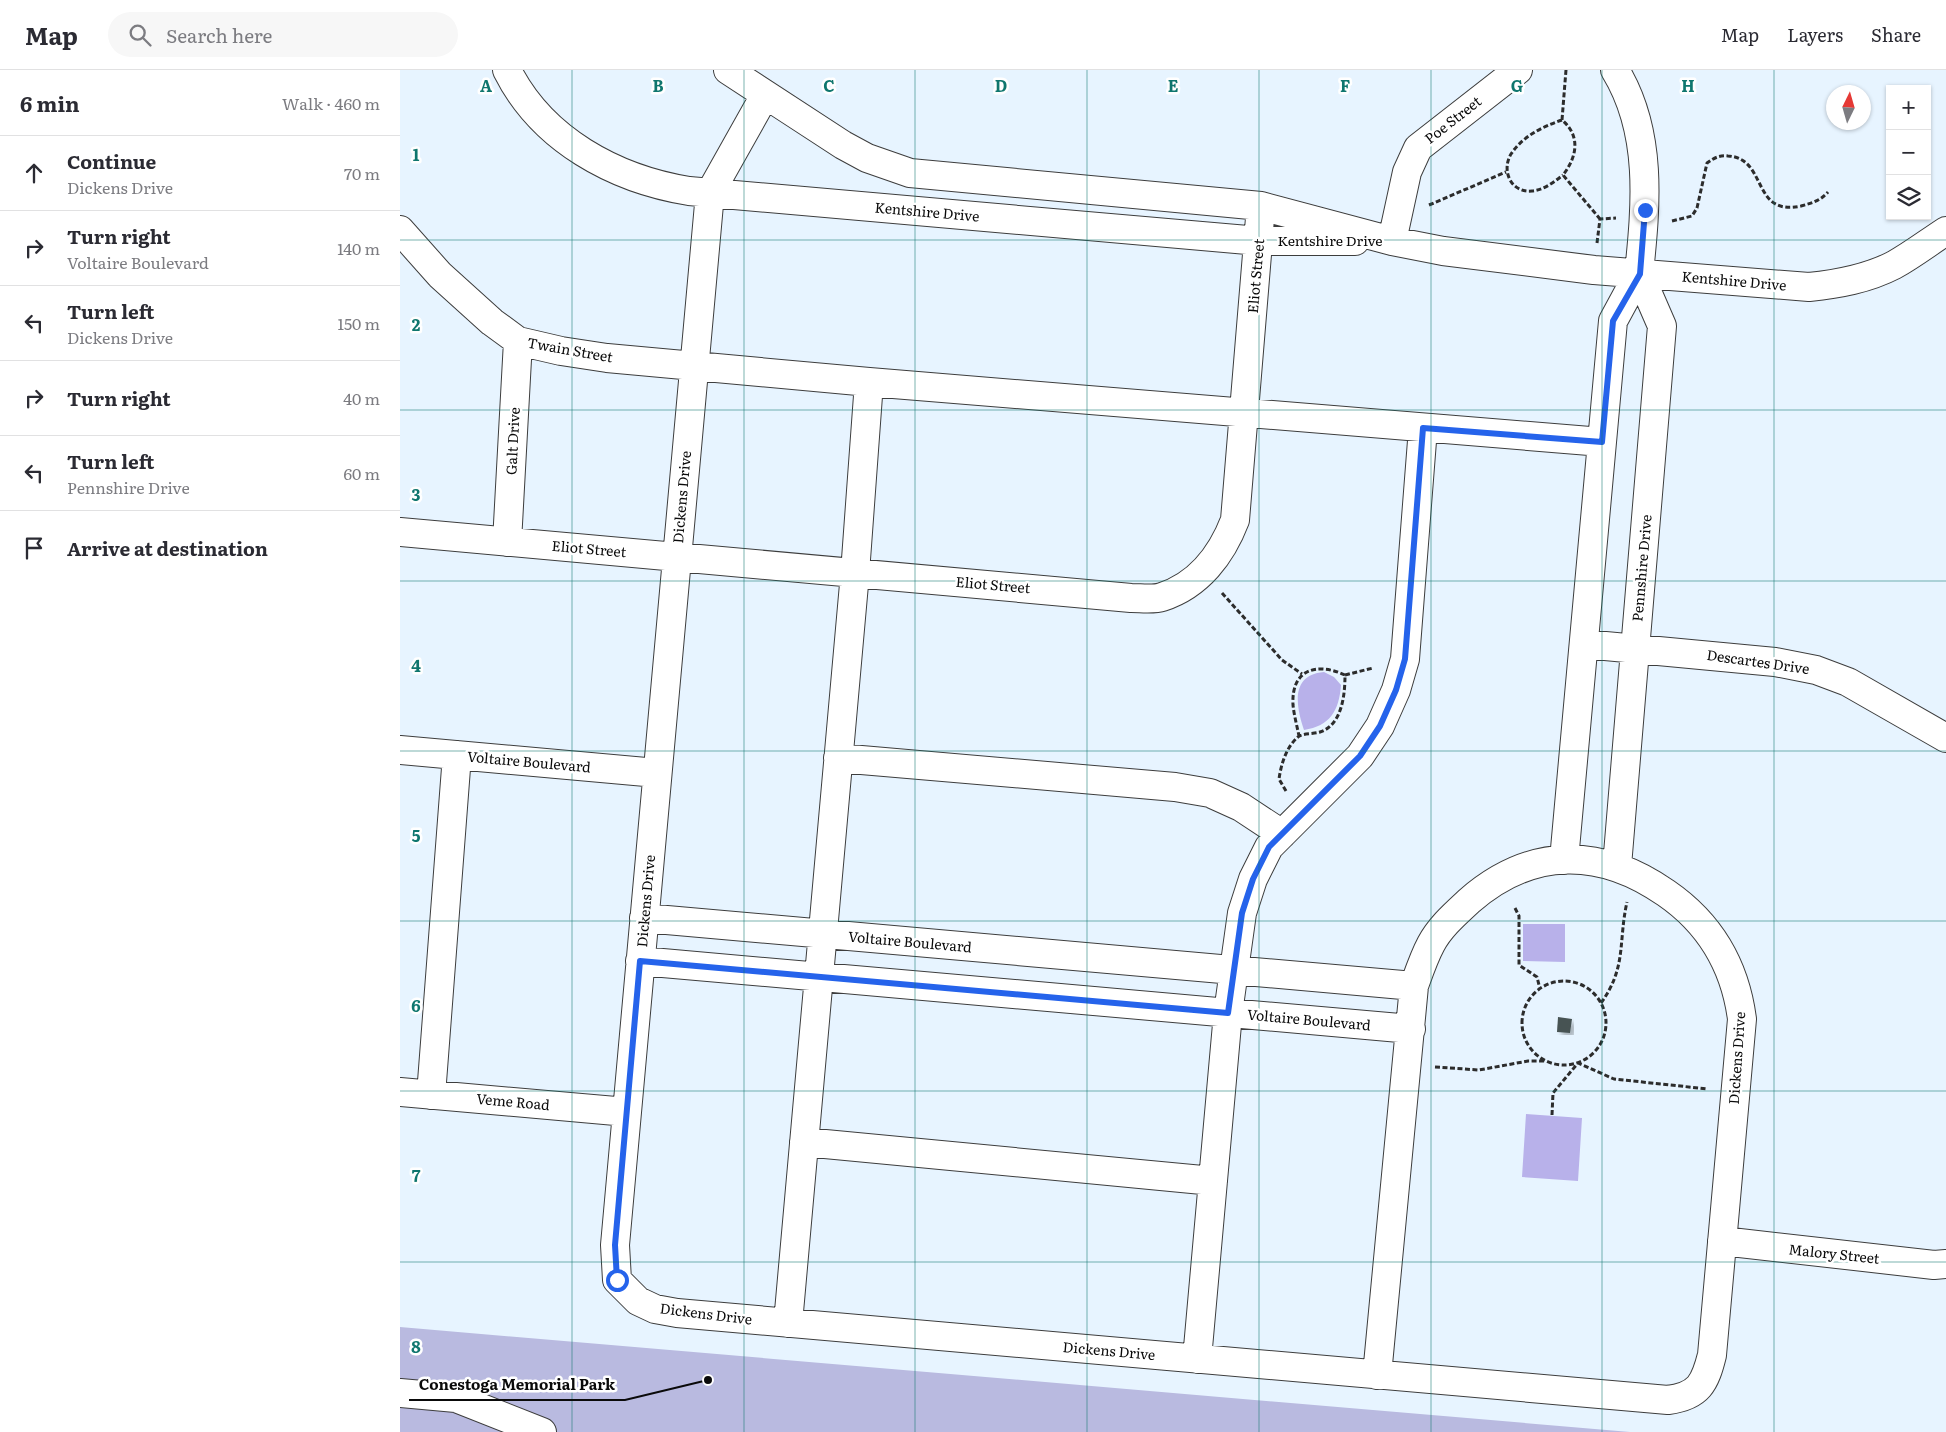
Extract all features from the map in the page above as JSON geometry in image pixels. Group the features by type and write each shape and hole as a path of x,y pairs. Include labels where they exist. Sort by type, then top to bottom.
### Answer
{"street":[{"name":"Kentshire Drive","path":"506,70 522,97 553,130 589,156 637,179 666,187 710,193 1259,241 1392,241"},
{"name":"Kentshire Drive","path":"728,70 843,145 867,158 910,173 1261,206 1392,241 1443,250 1594,270 1809,287 1843,283 1894,265 1946,232"},
{"name":"Poe Street","path":"1392,241 1407,172 1418,148 1518,70"},
{"name":"Pennshire Drive","path":"1564,860 1613,321 1640,274 1645,220 1646,199 1642,145 1634,113 1615,70"},
{"name":"Dickens Drive","path":"765,95 710,193 615,1245 617,1280 638,1301 655,1309 788,1323 1377,1375 1668,1400 1685,1398 1698,1389 1707,1374 1712,1355 1742,1019 1739,998 1722,951 1679,902 1627,871 1595,862 1552,860 1513,872 1495,880 1476,895 1445,924 1431,944 1414,986 1377,1375"},
{"name":"Eliot Street","path":"400,532 1131,598 1161,597 1180,588 1202,572 1226,544 1235,520 1261,206"},
{"name":"Twain Street","path":"400,230 440,275 492,322 518,341 561,351 607,358 869,382 1602,442"},
{"name":"Pennshire Drive","path":"1627,871 1635,648 1662,326 1640,274"},
{"name":"Galt Drive","path":"507,542 518,341"},
{"path":"788,1323 855,574 869,382"},
{"path":"1197,1359 1232,970 1242,913 1253,879 1269,847 1360,756 1380,726 1396,690 1405,659 1423,428"},
{"name":"Descartes Drive","path":"1584,644 1775,662 1816,670 1848,682 1946,738"},
{"name":"Voltaire Boulevard","path":"400,750 657,773"},
{"path":"431,1095 457,755"},
{"path":"838,758 1184,789 1210,793 1226,800 1282,834"},
{"name":"Voltaire Boulevard","path":"644,918 1414,986"},
{"name":"Voltaire Boulevard","path":"640,961 1411,1029"},
{"name":"Veme Road","path":"400,1092 627,1112"},
{"path":"804,1142 1213,1181"},
{"name":"Malory Street","path":"1722,1241 1934,1265 1946,1264"},
{"path":"400,1393 456,1398 542,1432"}],"path":[{"path":"1562,120 1566,70"},
{"path":"1562,120 1572,128 1575,139 1573,158 1563,175 1535,191 1527,191 1510,182 1506,172 1511,155 1525,139 1541,128 1562,120"},
{"path":"1563,175 1600,218 1669,222 1692,216 1697,208 1707,163 1715,157 1723,156 1737,156 1748,162 1764,194 1772,203 1782,207 1796,207 1813,203 1828,192"},
{"path":"1400,200 1432,205 1506,172"},
{"path":"1594,270 1600,218"},
{"path":"1202,572 1282,660 1302,674"},
{"path":"1299,736 1293,704 1295,689 1302,674 1315,668 1330,668 1345,675 1343,705 1336,718 1323,731 1299,736 1288,748 1279,779 1285,790 1306,808"},
{"path":"1601,1003 1612,988 1619,971 1627,904 1627,871"},
{"path":"1515,908 1519,916 1518,965 1537,977 1540,989"},
{"path":"1552,1115 1554,1093 1578,1062 1595,1052 1602,1041 1606,1029 1606,1015 1601,1003 1593,992 1582,985 1568,982 1553,983 1540,989 1530,999 1524,1012 1522,1026 1526,1040 1533,1052 1545,1060 1558,1065 1578,1062 1614,1080 1736,1092"},
{"path":"1407,1063 1446,1069 1479,1070 1528,1061 1545,1060"}],"shaded area":[{"path":"1324,672 1334,677 1341,685 1338,702 1332,716 1327,721 1304,730 1299,711 1298,693 1305,679 1313,674"},
{"path":"1523,924 1565,924 1565,962 1523,961"},
{"path":"1526,1114 1582,1118 1578,1181 1522,1177"},
{"path":"400,1327 1630,1432 400,1432"}],"building":[{"path":"1558,1017 1572,1019 1570,1033 1557,1032"}],"place":[{"name":"Conestoga Memorial Park","path":"708,1380"}],"route":[{"path":"617,1280 615,1245 640,961 1228,1013 1232,970 1242,913 1253,879 1269,847 1360,756 1380,726 1396,690 1405,659 1423,428 1602,442 1613,321 1640,274 1645,210"}]}
